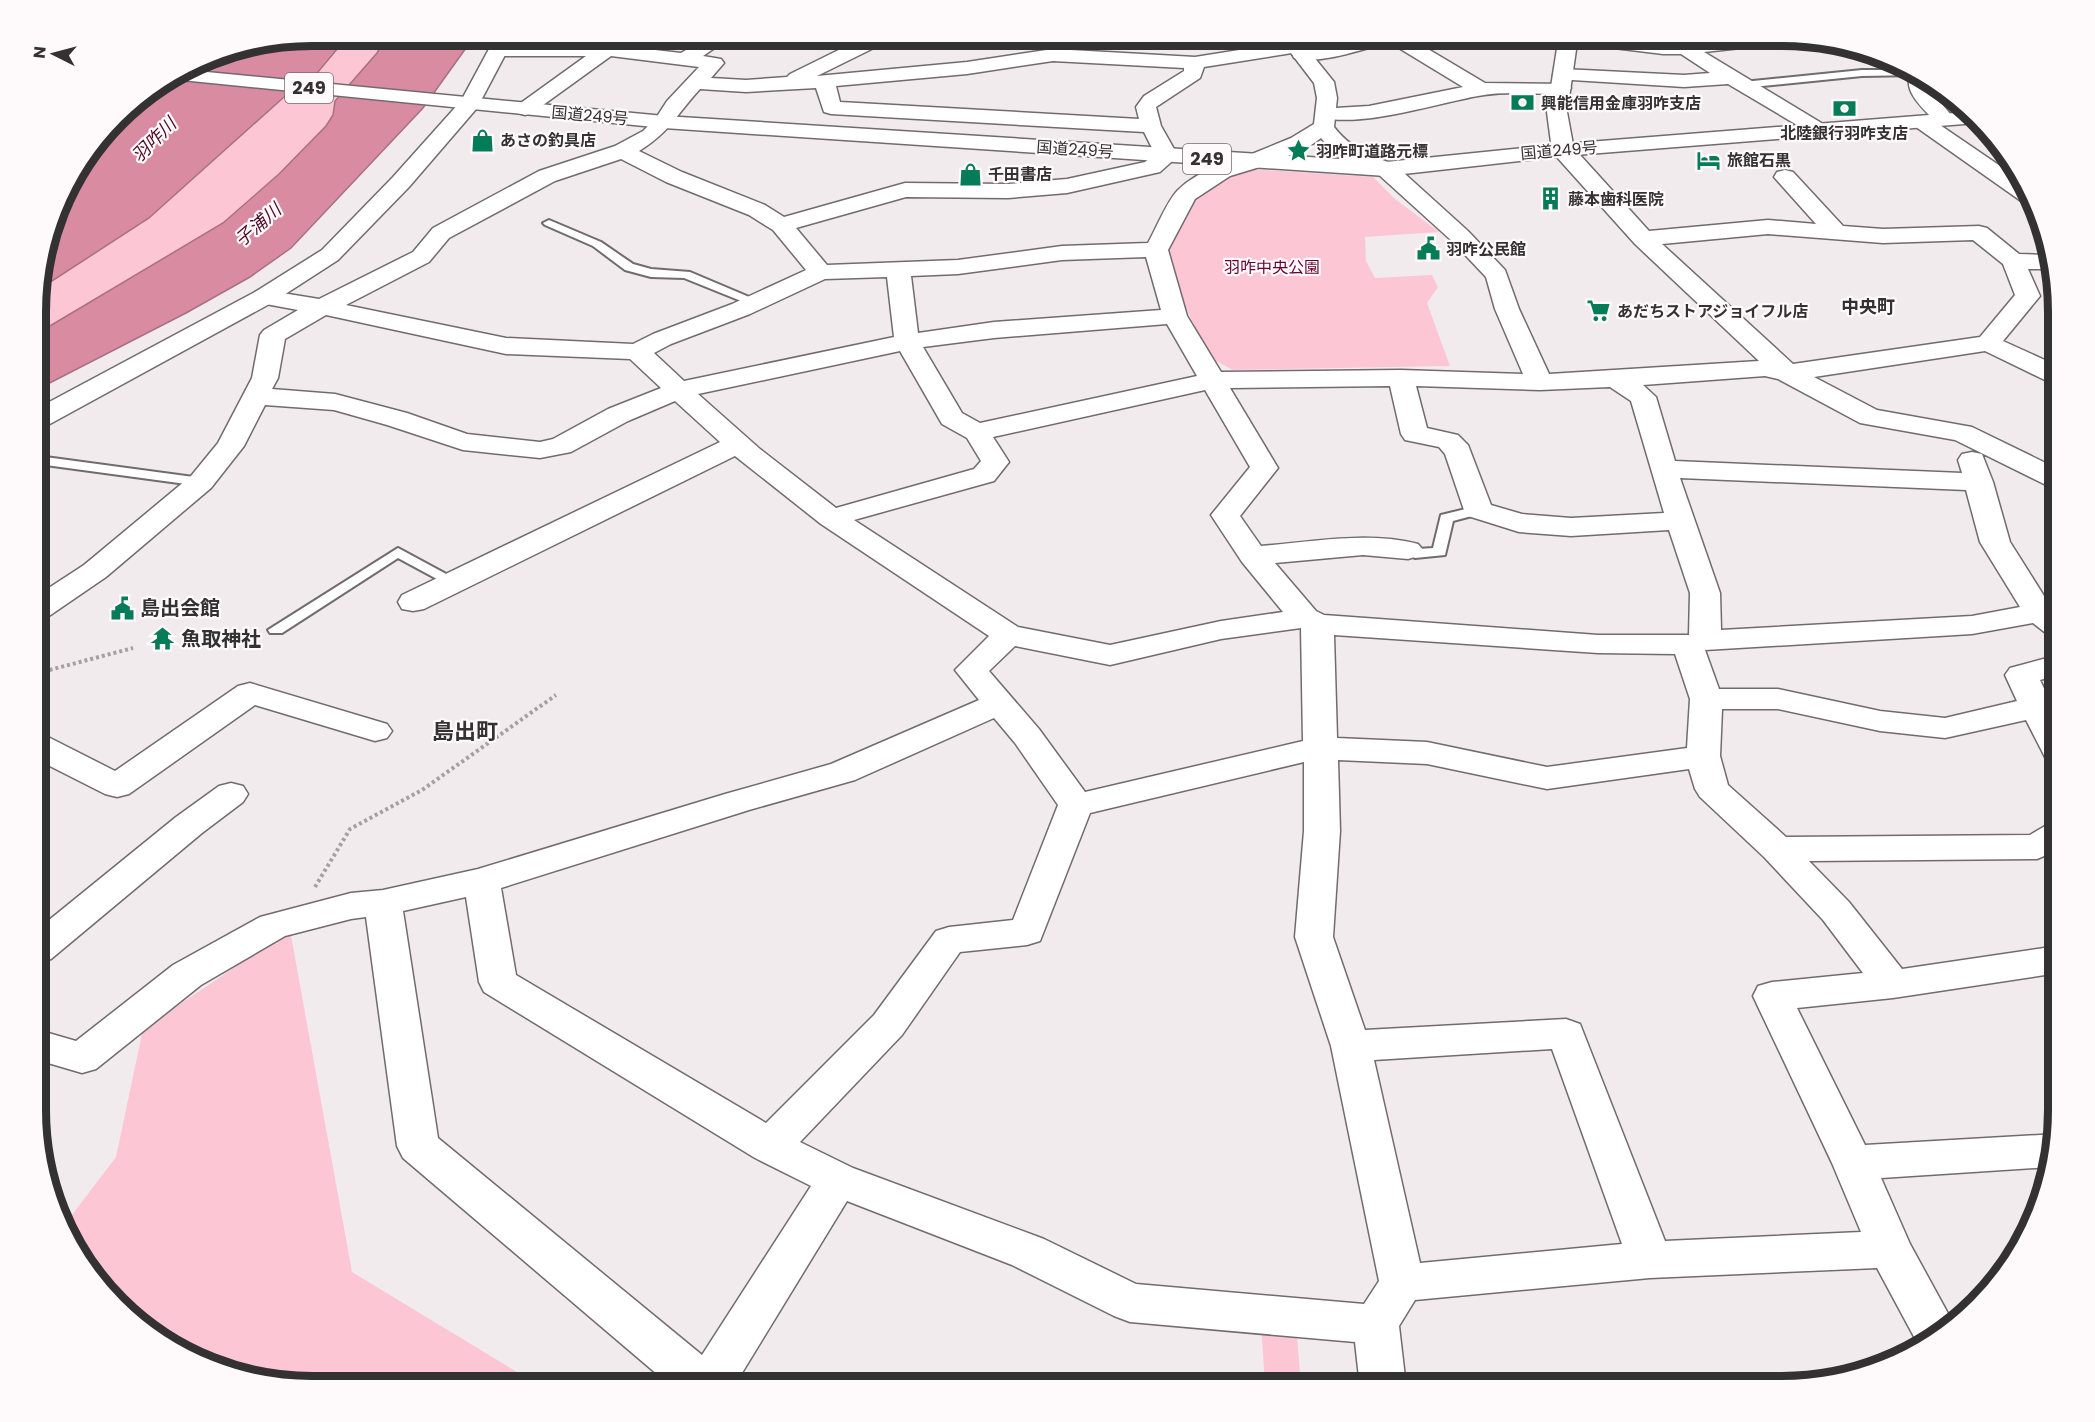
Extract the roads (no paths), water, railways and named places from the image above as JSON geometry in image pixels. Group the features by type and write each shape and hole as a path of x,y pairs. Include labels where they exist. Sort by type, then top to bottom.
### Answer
{"main road":[{"path":"46,415 264,297 330,255 401,182 470,104 500,46"},
{"path":"525,109 610,46"},
{"path":"46,604 95,571 201,482 230,446 265,378 273,335 322,307 421,257 441,233 547,176 623,151 650,135 664,122 674,105 714,63 628,46"},
{"path":"686,58 706,46"},
{"path":"788,84 861,46"},
{"path":"695,83 746,86 788,84 968,68 1053,56 1195,63 1294,46 1342,49 1353,46"},
{"path":"1294,46 1324,82 1327,98 1325,120 1335,145 1352,157 1386,169 1460,236 1497,275 1507,309 1540,382"},
{"path":"1408,46 1481,89"},
{"path":"1566,46 1557,112 1563,150 1643,239 1786,373"},
{"path":"1687,46 1737,81 1821,131"},
{"path":"781,225 905,190 1008,191 1067,186 1152,168 1167,156 1152,126 1146,107 1151,100 1193,74 1195,63"},
{"name":"国道249号","path":"191,76 664,122 1386,169 1563,150 1965,119"},
{"path":"825,81 831,108 1152,126"},
{"path":"1382,1376 1376,1324 1402,1283 1351,1046 1314,937 1322,831 1311,621 1253,556 1225,514 1264,468 1175,316 1155,250 1186,195 1222,171 1255,161 1299,143 1325,120 1481,89 1562,81 1737,81"},
{"path":"1919,84 1919,89 1945,120"},
{"path":"1923,123 2017,188"},
{"path":"623,151 674,177 757,210 781,225 821,272"},
{"path":"1785,177 1838,234"},
{"path":"1643,239 1768,227 1883,236 1979,233 2013,261 2028,296 1988,343"},
{"path":"264,297 506,346 637,352 662,339 755,302 821,272 958,267 1062,253 1155,250"},
{"path":"2013,261 2043,262"},
{"path":"831,518 984,475 995,462 976,434 952,418 907,342 898,268"},
{"path":"256,396 335,402 397,418 463,442 540,450 561,446 618,416 679,390 907,342 994,330 1175,316"},
{"path":"1786,373 1988,343 2048,371"},
{"path":"637,352 738,444 831,518 1008,635 1110,655 1221,630 1311,621 1598,644 1696,643 2048,620"},
{"path":"976,434 1000,425 1213,380 1401,378 1540,382 1765,368 1786,373 1870,417 1962,433 2048,475"},
{"path":"1401,378 1415,434 1448,441 1458,451 1478,510 1519,523 1571,527 1681,521"},
{"path":"1616,379 1643,397 1663,469 1705,593 1696,643 1706,699 1703,756 1712,789 1777,849 1836,911 1893,984"},
{"path":"1962,433 1979,482 1995,542 2048,619"},
{"path":"413,602 738,444"},
{"path":"1663,469 1979,482"},
{"path":"1253,556 1363,546 1408,550"},
{"path":"1008,635 971,670 1027,736 1076,805"},
{"path":"2048,668 2021,675 2048,730"},
{"path":"46,750 117,786 249,693 375,731"},
{"path":"1706,699 1778,699 1880,721 1945,728 2037,707"},
{"path":"46,1047 82,1058 188,975 273,926 351,906 383,903 482,881 737,802 843,772 999,703"},
{"path":"1076,805 1318,748 1427,753 1547,778 1703,756"},
{"path":"46,943 189,825 231,794"},
{"path":"770,1146 888,1025 949,940 1027,932 1076,805"},
{"path":"1777,849 2048,847"},
{"path":"482,881 498,982 770,1146 838,1180 1028,1252 1130,1303 1376,1324"},
{"path":"383,903 418,1146 695,1376"},
{"path":"1933,1329 1890,1249 1853,1163 1772,996 1893,984 2048,961"},
{"path":"1351,1046 1566,1034 1650,1260"},
{"path":"1853,1163 2045,1151"},
{"path":"713,1376 838,1180"},
{"path":"1402,1283 1650,1260 1890,1249"}],"lane":[{"path":"1737,81 1898,73"},
{"path":"549,223 597,244 630,267 651,273 686,274 755,302"},
{"path":"46,461 201,482"},
{"path":"1408,550 1415,554 1440,552 1446,518 1478,510"},
{"path":"276,630 398,552 453,582"}],"water":[{"name":"羽咋川","path":"340,46 318,72 284,97 149,218 48,283 61,227 82,179 112,137 150,101 195,74 244,56 295,47"},
{"name":"子浦川","path":"381,46 467,46 423,108 291,248 250,277 186,313 46,385 46,328 223,223 279,174 326,126 333,115 335,101"}],"place":[{"name":"興能信用金庫羽咋支店","path":"1523,103"},
{"name":"北陸銀行羽咋支店","path":"1844,108"},
{"name":"あさの釣具店","path":"482,140"},
{"name":"羽咋町道路元標","path":"1298,151"},
{"name":"旅館石黒","path":"1709,160"},
{"name":"千田書店","path":"970,174"},
{"name":"藤本歯科医院","path":"1550,199"},
{"name":"羽咋公民館","path":"1428,249"},
{"name":"あだちストアジョイフル店","path":"1599,311"},
{"name":"島出会館","path":"122,608"},
{"name":"魚取神社","path":"163,639"}],"district":[{"name":"中央町","path":"1868,307"},
{"name":"島出町","path":"465,731"}],"park label":[{"name":"羽咋中央公園","path":"1272,267"}]}
